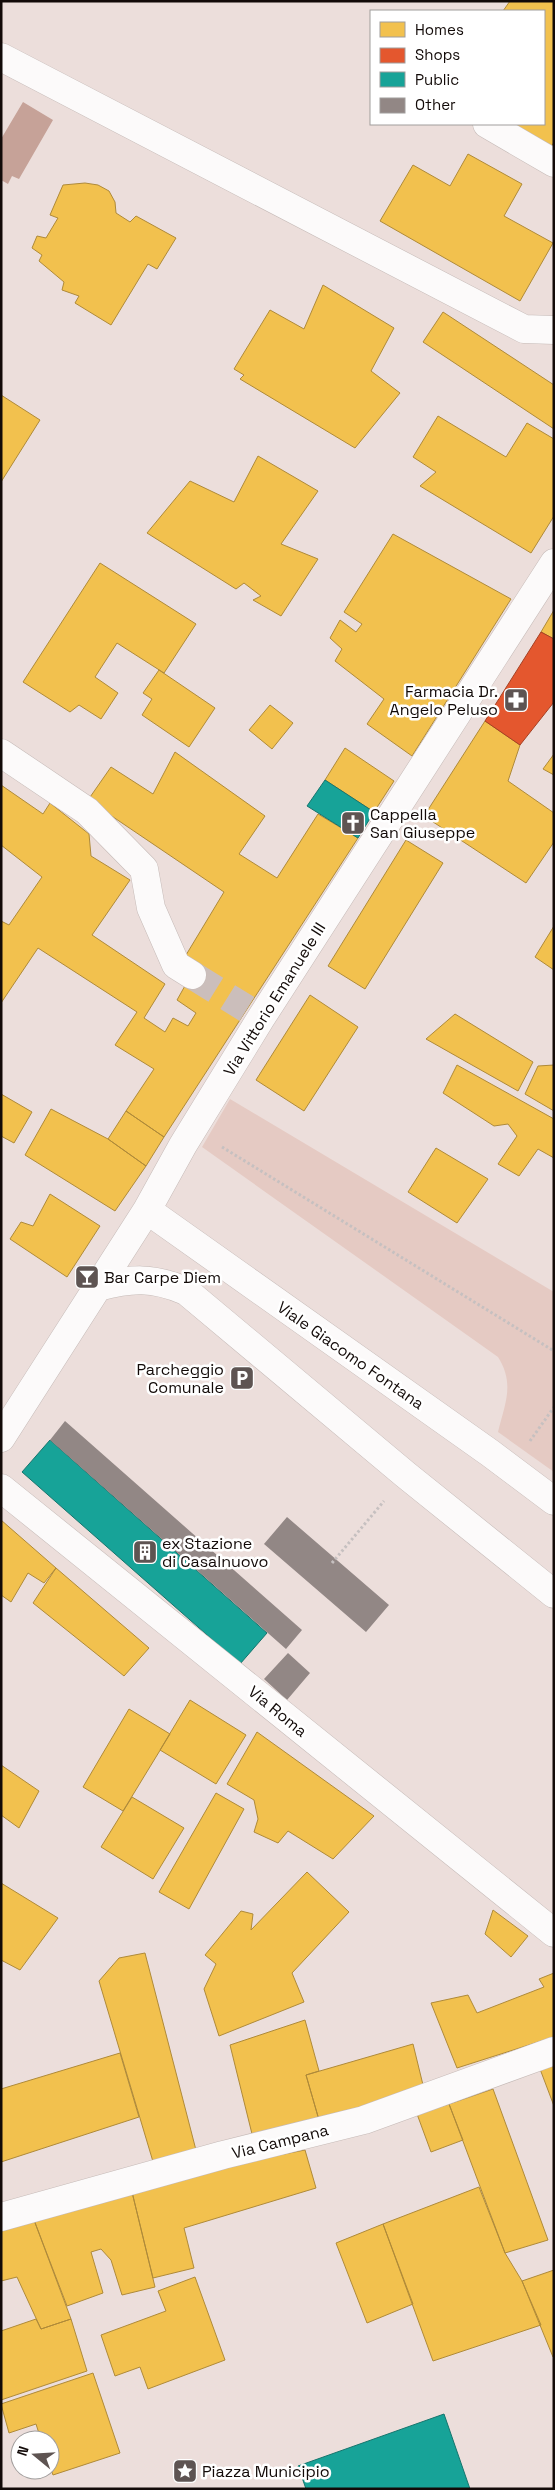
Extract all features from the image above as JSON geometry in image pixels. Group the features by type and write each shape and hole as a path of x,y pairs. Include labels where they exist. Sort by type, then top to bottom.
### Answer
{"street":[{"path":"1,57 524,329 554,330"},
{"path":"489,125 554,163"},
{"name":"Via Vittorio Emanuele III","path":"1,1438 147,1210 203,1114 254,1013 554,563"},
{"path":"1,753 87,811 144,869 151,908 176,965 192,975"},
{"name":"Viale Giacomo Fontana","path":"147,1210 490,1453 554,1501"},
{"path":"98,1287 123,1280 144,1279 165,1282 186,1291 406,1475 554,1594"},
{"name":"Via Roma","path":"1,1488 554,1933"},
{"name":"Via Campana","path":"1,2216 223,2155 364,2120 554,2051"}],"path":[{"path":"203,1114 220,1146 554,1351"}],"shaded area":[{"path":"23,102 53,120 19,179 12,176 8,184 1,180 1,139"},
{"path":"230,1099 554,1292 554,1472 498,1432 506,1403 507,1385 506,1376 498,1357 202,1147"}],"building: Homes":[{"path":"510,1 554,1 554,142 551,147 515,125 545,125 545,10 504,10"},
{"path":"468,154 522,184 504,216 553,243 520,301 380,221 413,165 450,186"},
{"path":"85,183 98,185 109,191 115,202 116,213 130,222 136,216 176,238 157,269 148,264 111,325 75,303 79,296 62,290 64,282 39,261 42,255 32,248 37,236 46,238 58,218 50,215 63,185"},
{"path":"323,285 394,328 371,371 400,393 355,448 240,379 244,375 234,369 270,310 304,329"},
{"path":"443,312 554,385 554,429 423,342"},
{"path":"1,395 40,420 1,482"},
{"path":"438,416 506,457 527,423 554,439 554,516 531,553 420,486 436,472 413,457"},
{"path":"258,456 318,491 281,544 318,559 281,616 253,600 261,596 244,583 236,589 147,533 190,481 234,502"},
{"path":"393,534 511,599 412,756 367,724 384,699 335,661 342,649 330,638 340,620 356,632 362,624 344,612"},
{"path":"100,563 196,624 164,673 117,643 95,677 118,693 101,719 79,705 70,712 23,682"},
{"path":"554,610 554,639 541,632"},
{"path":"159,670 215,708 189,747 142,715 152,699 143,693"},
{"path":"270,705 293,723 272,749 249,730"},
{"path":"485,721 520,745 508,781 554,813 554,842 526,883 424,816"},
{"path":"345,748 394,781 374,812 325,780"},
{"path":"175,752 265,816 239,854 277,878 318,814 358,838 164,1137 126,1111 154,1069 115,1045 137,1012 38,948 1,1003 1,921 9,925 42,877 1,845 1,785 43,814 50,803 89,834 91,856 130,880 92,935 165,984 144,1018 165,1032 173,1018 188,1026 196,1013 177,1000 195,968 183,960 224,892 88,800 111,767 153,794"},
{"path":"554,754 554,775 543,769"},
{"path":"406,840 443,863 365,989 328,966"},
{"path":"554,926 554,970 535,957"},
{"path":"310,995 358,1027 304,1111 256,1080"},
{"path":"455,1014 533,1062 518,1091 426,1039"},
{"path":"457,1065 554,1119 554,1158 538,1149 519,1176 498,1164 517,1136 508,1124 494,1126 443,1093"},
{"path":"554,1065 554,1111 525,1094 538,1066"},
{"path":"1,1094 32,1112 14,1143 1,1136"},
{"path":"51,1109 108,1139 146,1166 115,1211 25,1155"},
{"path":"126,1111 164,1137 146,1166 108,1139"},
{"path":"436,1148 488,1179 457,1223 408,1192"},
{"path":"50,1194 100,1226 67,1277 10,1239 21,1222 33,1226"},
{"path":"1,1520 56,1568 44,1583 28,1573 11,1602 1,1595"},
{"path":"56,1568 149,1648 124,1676 33,1603"},
{"path":"190,1700 246,1735 216,1784 160,1750"},
{"path":"129,1709 170,1734 123,1811 83,1787"},
{"path":"257,1732 374,1816 333,1859 288,1831 278,1843 254,1832 258,1819 254,1800 227,1784"},
{"path":"1,1765 39,1791 19,1828 1,1815"},
{"path":"216,1793 244,1809 189,1909 159,1892"},
{"path":"132,1797 184,1828 153,1879 101,1847"},
{"path":"307,1872 349,1912 292,1973 304,2002 219,2036 204,1989 216,1964 205,1955 241,1911 253,1914 251,1930"},
{"path":"1,1883 58,1918 20,1970 1,1960"},
{"path":"493,1910 528,1936 511,1957 485,1934"},
{"path":"145,1953 197,2154 154,2165 99,1981 119,1958"},
{"path":"554,1973 554,2037 457,2068 431,2003 468,1995 477,2013 544,1987 539,1979"},
{"path":"305,2020 319,2071 306,2075 319,2120 253,2138 230,2045"},
{"path":"413,2044 424,2089 319,2120 306,2075"},
{"path":"120,2053 139,2117 1,2162 1,2089"},
{"path":"554,2064 554,2106 540,2069"},
{"path":"493,2089 548,2240 505,2253 449,2104"},
{"path":"449,2104 463,2140 431,2152 417,2114"},
{"path":"305,2150 316,2188 184,2228 194,2268 153,2278 132,2192 237,2163"},
{"path":"479,2187 505,2253 522,2281 541,2325 433,2361 383,2224"},
{"path":"132,2192 155,2287 122,2295 111,2260 101,2249 91,2252 103,2293 67,2306 34,2220"},
{"path":"34,2220 71,2319 41,2329 17,2277 1,2281 1,2229"},
{"path":"383,2224 413,2304 367,2323 336,2243"},
{"path":"554,2270 554,2356 553,2357 522,2281"},
{"path":"195,2277 225,2360 148,2389 140,2367 115,2376 101,2335 166,2311 158,2291"},
{"path":"36,2319 41,2329 71,2319 87,2371 1,2400 1,2331"},
{"path":"93,2373 120,2453 60,2473 60,2430 38,2430 36,2424 18,2430 10,2430 9,2433 1,2404"}],"building: Shops":[{"path":"541,632 554,639 554,702 520,745 485,721"}],"building: Public":[{"path":"325,780 374,812 358,838 307,806"},
{"name":"ex Stazione di Casalnuovo","path":"50,1440 267,1633 240,1664 22,1472"},
{"path":"444,2414 470,2489 306,2489 298,2466"}],"building: Other":[{"path":"65,1421 302,1630 286,1649 50,1440"},
{"path":"287,1517 389,1605 366,1632 264,1544"},
{"path":"288,1653 310,1673 287,1700 264,1679"}],"tunnel":[{"path":"192,975 247,1009"}],"place":[{"name":"Farmacia Dr. Angelo Peluso","path":"516,700"},
{"name":"Cappella San Giuseppe","path":"353,823"},
{"name":"Bar Carpe Diem","path":"87,1277"},
{"name":"Parcheggio Comunale","path":"242,1378"},
{"name":"ex Stazione di Casalnuovo","path":"145,1552"},
{"name":"Piazza Municipio","path":"185,2471"}]}
